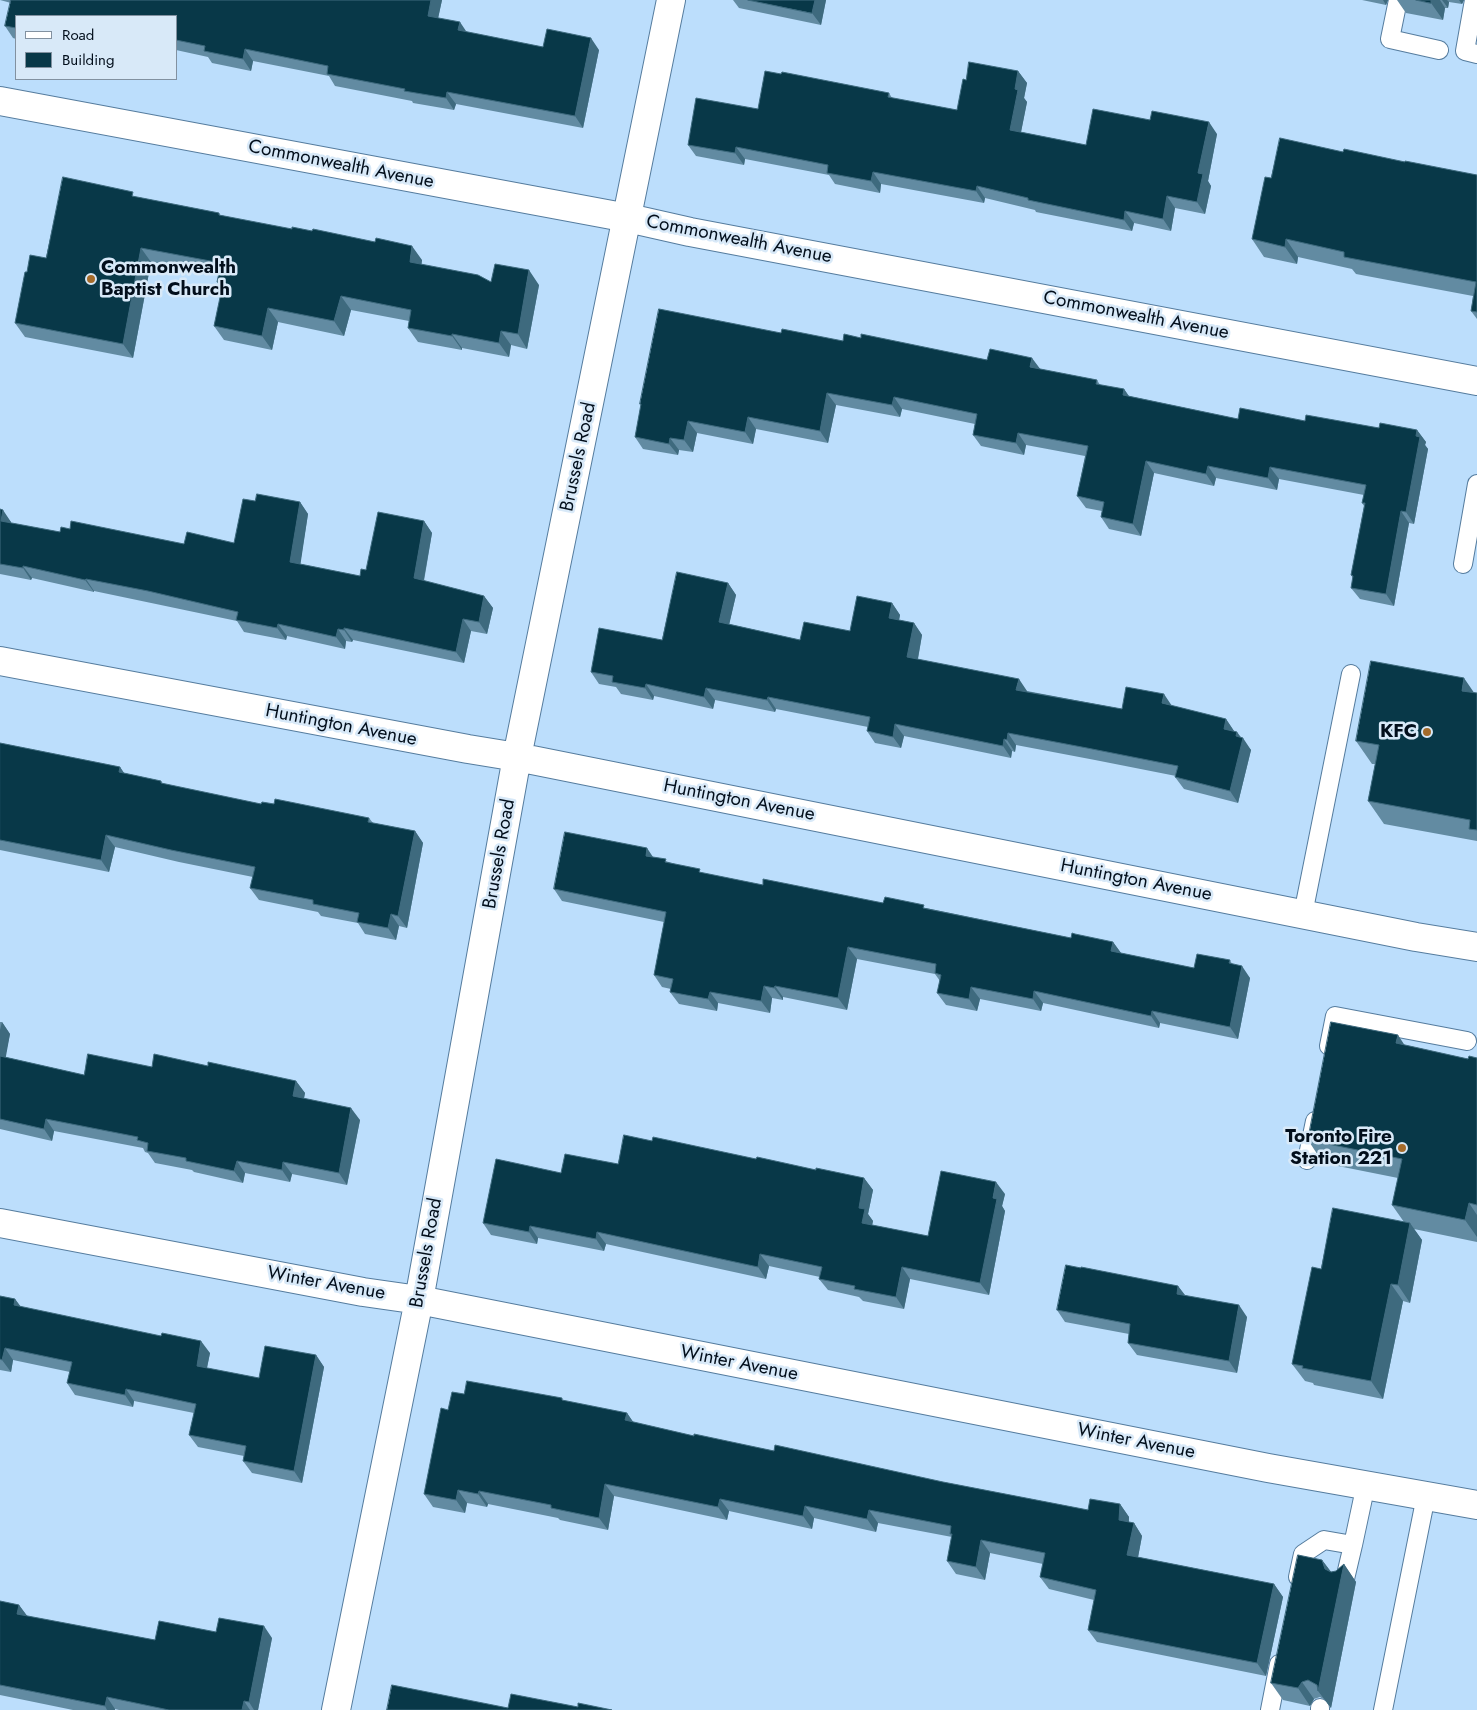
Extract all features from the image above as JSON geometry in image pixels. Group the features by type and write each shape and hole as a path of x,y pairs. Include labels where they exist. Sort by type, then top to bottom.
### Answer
{"street":[{"name":"Brussels Road","path":"336,1710 419,1300 517,757 671,0"},
{"name":"Commonwealth Avenue","path":"0,100 1477,381"},
{"name":"Huntington Avenue","path":"0,661 517,757 1477,947"},
{"name":"Winter Avenue","path":"0,1223 353,1290 419,1300 1268,1468 1477,1505"}],"lane":[{"path":"1398,0 1390,40 1439,50"},
{"path":"1474,0 1465,51 1477,54"},
{"path":"1463,564 1477,484"},
{"path":"1303,914 1351,674"},
{"path":"1326,1064 1335,1016 1467,1042"},
{"path":"1307,1160 1318,1102"},
{"path":"1345,1579 1366,1484"},
{"path":"1384,1710 1426,1496"},
{"path":"1294,1593 1303,1554 1324,1540 1353,1545"},
{"path":"1270,1710 1282,1652"}],"building":[{"path":"11,0 431,0 428,16 460,22 458,30 543,47 547,29 591,38 575,116 447,92 446,98 404,91 405,89 327,74 328,66 245,49 243,59 204,51 205,46 178,40 178,15 15,15 15,28 5,26"},
{"path":"748,0 815,0 812,13"},
{"path":"1416,0 1431,0 1431,3"},
{"path":"969,62 1018,71 1015,89 1018,90 1010,130 1086,145 1093,109 1150,120 1152,111 1209,122 1198,173 1203,174 1197,202 1167,196 1163,219 1125,211 1124,220 1028,200 1028,198 977,186 976,191 873,172 871,181 827,173 828,165 736,147 735,153 688,145 696,98 758,109 765,71 781,74 782,72 889,93 888,97 957,110 963,79 966,80"},
{"path":"1280,138 1343,152 1344,149 1477,175 1477,312 1471,311 1476,282 1344,257 1344,252 1286,239 1285,247 1252,239 1265,177 1271,178"},
{"path":"63,177 133,192 132,196 219,213 219,215 292,229 292,227 312,231 313,229 375,242 376,238 412,246 410,262 478,275 491,282 495,264 529,270 518,334 501,331 499,343 408,328 411,310 341,296 334,321 268,308 262,336 214,326 223,283 217,282 221,263 141,248 123,344 15,323 30,255 46,258"},
{"path":"659,309 781,333 782,329 843,341 844,334 861,338 861,334 987,360 990,349 1032,358 1030,367 1097,380 1096,384 1124,389 1123,395 1238,419 1240,408 1305,421 1306,415 1379,428 1380,423 1417,430 1416,436 1420,437 1406,512 1401,511 1386,594 1351,588 1353,576 1351,575 1365,503 1362,503 1366,485 1270,467 1268,478 1208,466 1206,474 1146,461 1133,524 1101,517 1104,502 1077,496 1088,446 1018,433 1016,443 973,435 977,414 894,397 892,405 827,393 820,431 748,417 745,432 688,421 684,440 670,438 669,444 635,437"},
{"path":"257,494 300,502 290,562 360,576 361,569 366,570 378,512 424,521 414,578 484,596 479,622 463,619 456,652 344,628 344,630 338,629 336,637 278,624 277,628 236,620 238,612 148,591 85,580 23,566 23,568 0,564 0,509 3,510 1,521 60,532 61,527 70,529 71,521 184,544 187,532 234,543 243,499 255,501"},
{"path":"677,572 728,583 719,622 800,640 804,622 850,631 857,596 892,603 889,618 914,623 907,657 1019,679 1016,690 1122,709 1126,687 1164,694 1162,703 1226,719 1224,729 1237,732 1236,736 1243,738 1230,791 1175,777 1178,766 1008,733 1007,740 1004,739 1003,746 895,724 893,737 867,731 870,717 768,697 767,700 706,688 704,697 646,684 645,688 612,682 613,676 591,672 599,628 662,640"},
{"name":"KFC","path":"1371,661 1464,678 1462,691 1477,693 1477,830 1469,829 1470,820 1368,801 1379,745 1356,741"},
{"path":"0,743 120,767 119,772 161,781 161,783 261,804 262,802 274,804 275,799 369,818 368,822 415,831 398,916 391,914 388,928 357,922 359,913 313,904 313,900 250,888 255,867 106,835 101,860 0,840"},
{"path":"565,832 647,848 646,856 666,859 665,862 700,869 699,872 763,885 763,879 883,903 885,897 924,905 923,908 1071,938 1072,933 1113,942 1111,951 1194,968 1197,954 1230,960 1229,963 1242,966 1230,1027 1152,1011 1151,1016 1034,991 1033,999 971,987 969,999 937,993 941,975 935,973 936,964 848,947 838,998 775,986 774,988 764,986 761,1001 710,992 708,999 670,992 673,979 654,975 666,912 554,889"},
{"name":"Toronto Fire Station 221","path":"1331,1022 1398,1035 1396,1043 1468,1059 1469,1056 1477,1058 1477,1205 1469,1203 1465,1220 1392,1205 1402,1159 1308,1140"},
{"path":"88,1054 152,1067 154,1054 208,1066 208,1062 296,1081 293,1096 351,1108 339,1173 283,1162 282,1170 237,1161 234,1171 186,1161 186,1158 147,1151 148,1143 137,1140 138,1137 46,1119 44,1129 0,1119 0,1056 84,1075"},
{"path":"624,1135 652,1141 653,1137 756,1159 757,1157 864,1178 859,1208 865,1209 862,1223 928,1236 941,1171 996,1182 993,1198 997,1199 980,1283 902,1267 896,1297 854,1289 855,1286 819,1279 822,1267 760,1254 758,1267 597,1232 596,1239 530,1226 529,1232 483,1223 496,1159 561,1173 565,1154 618,1164"},
{"path":"1333,1208 1410,1223 1398,1285 1391,1284 1371,1381 1302,1368 1303,1366 1292,1364 1312,1267 1321,1269"},
{"path":"1066,1265 1178,1286 1177,1294 1239,1305 1229,1361 1128,1343 1130,1324 1057,1310"},
{"path":"0,1296 15,1299 14,1305 161,1336 162,1333 201,1341 197,1366 259,1378 265,1346 316,1355 294,1471 243,1461 246,1446 189,1435 196,1404 126,1389 125,1395 67,1383 72,1362 5,1348 2,1360 0,1359"},
{"path":"467,1381 562,1398 562,1400 627,1413 625,1420 694,1436 694,1434 774,1451 775,1445 943,1482 1088,1510 1090,1499 1120,1504 1119,1520 1134,1523 1127,1555 1274,1584 1257,1663 1088,1630 1096,1590 1040,1577 1045,1553 981,1540 976,1567 947,1561 952,1534 950,1534 951,1526 869,1510 867,1519 805,1506 803,1516 720,1499 718,1507 605,1484 599,1518 551,1508 551,1505 479,1491 478,1494 458,1490 456,1500 424,1494 441,1408 448,1410 452,1392 464,1394"},
{"path":"1298,1555 1322,1560 1325,1569 1331,1572 1336,1571 1344,1564 1318,1691 1317,1685 1308,1680 1302,1682 1298,1688 1271,1683"},
{"path":"0,1601 19,1605 17,1614 155,1640 159,1621 216,1632 219,1618 264,1626 249,1702 244,1701 242,1710 169,1710 107,1697 105,1706 0,1685"},
{"path":"392,1685 508,1708 511,1694 578,1707 578,1703 612,1710 387,1710"}],"place":[{"name":"Commonwealth Baptist Church","path":"91,279"},
{"name":"KFC","path":"1427,732"},
{"name":"Toronto Fire Station 221","path":"1402,1148"}]}
